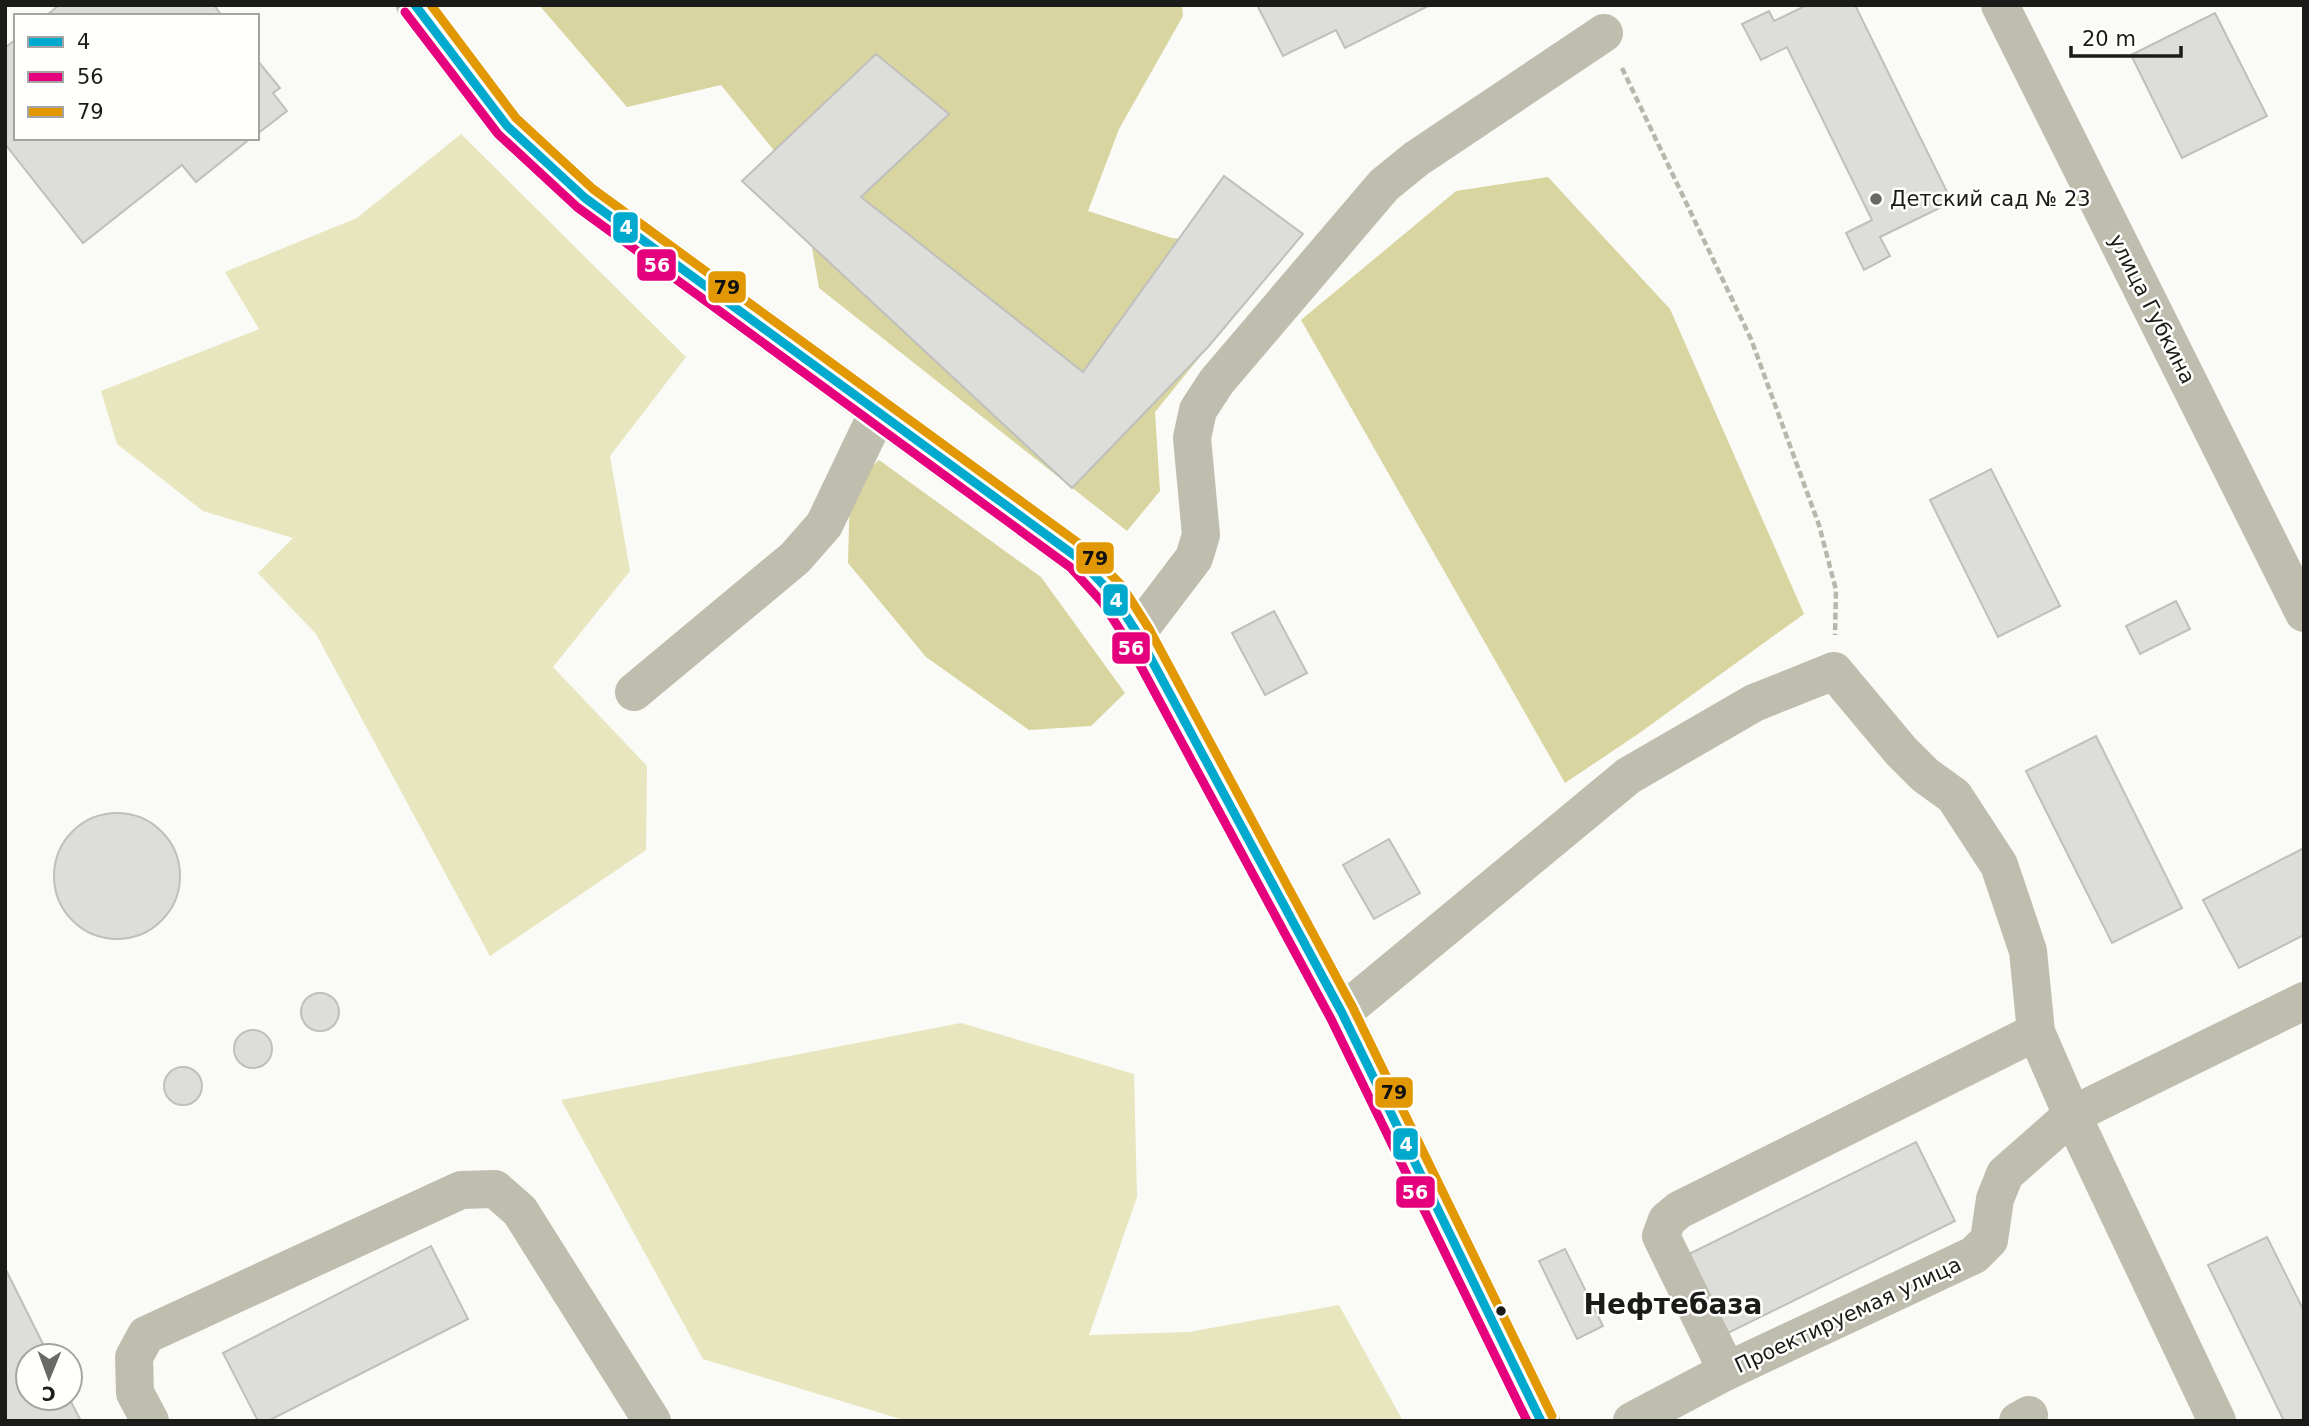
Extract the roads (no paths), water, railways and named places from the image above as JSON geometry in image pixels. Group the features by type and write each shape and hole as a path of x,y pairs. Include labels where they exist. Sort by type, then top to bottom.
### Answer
{"street":[{"path":"415,5 507,126 584,198 1078,558 1112,594 1137,633 1342,1013 1541,1421"},
{"name":"улица Губкина","path":"2000,5 2304,613"},
{"path":"1137,633 1194,558 1201,535 1192,438 1198,410 1217,381 1384,185 1416,159 1604,33"},
{"path":"634,692 811,542 824,525 878,411"},
{"path":"1342,1013 1628,776 1754,703 1834,671 1901,751 1925,775 1954,796 1999,865 2028,951 2036,1032 2072,1115 2217,1421"},
{"name":"Проектируемая улица","path":"1632,1421 1727,1371 1974,1255 1989,1240 1995,1199 2005,1174 2072,1115 2304,1001"},
{"path":"1727,1371 1661,1236 1667,1220 1691,1204 2036,1032"},
{"path":"150,1421 135,1393 134,1357 146,1335 461,1190 495,1189 520,1211 652,1421"}],"place":[{"name":"Детский сад № 23","path":"1876,199"}],"district":[{"name":"Нефтебаза","path":"1673,1304"}]}
